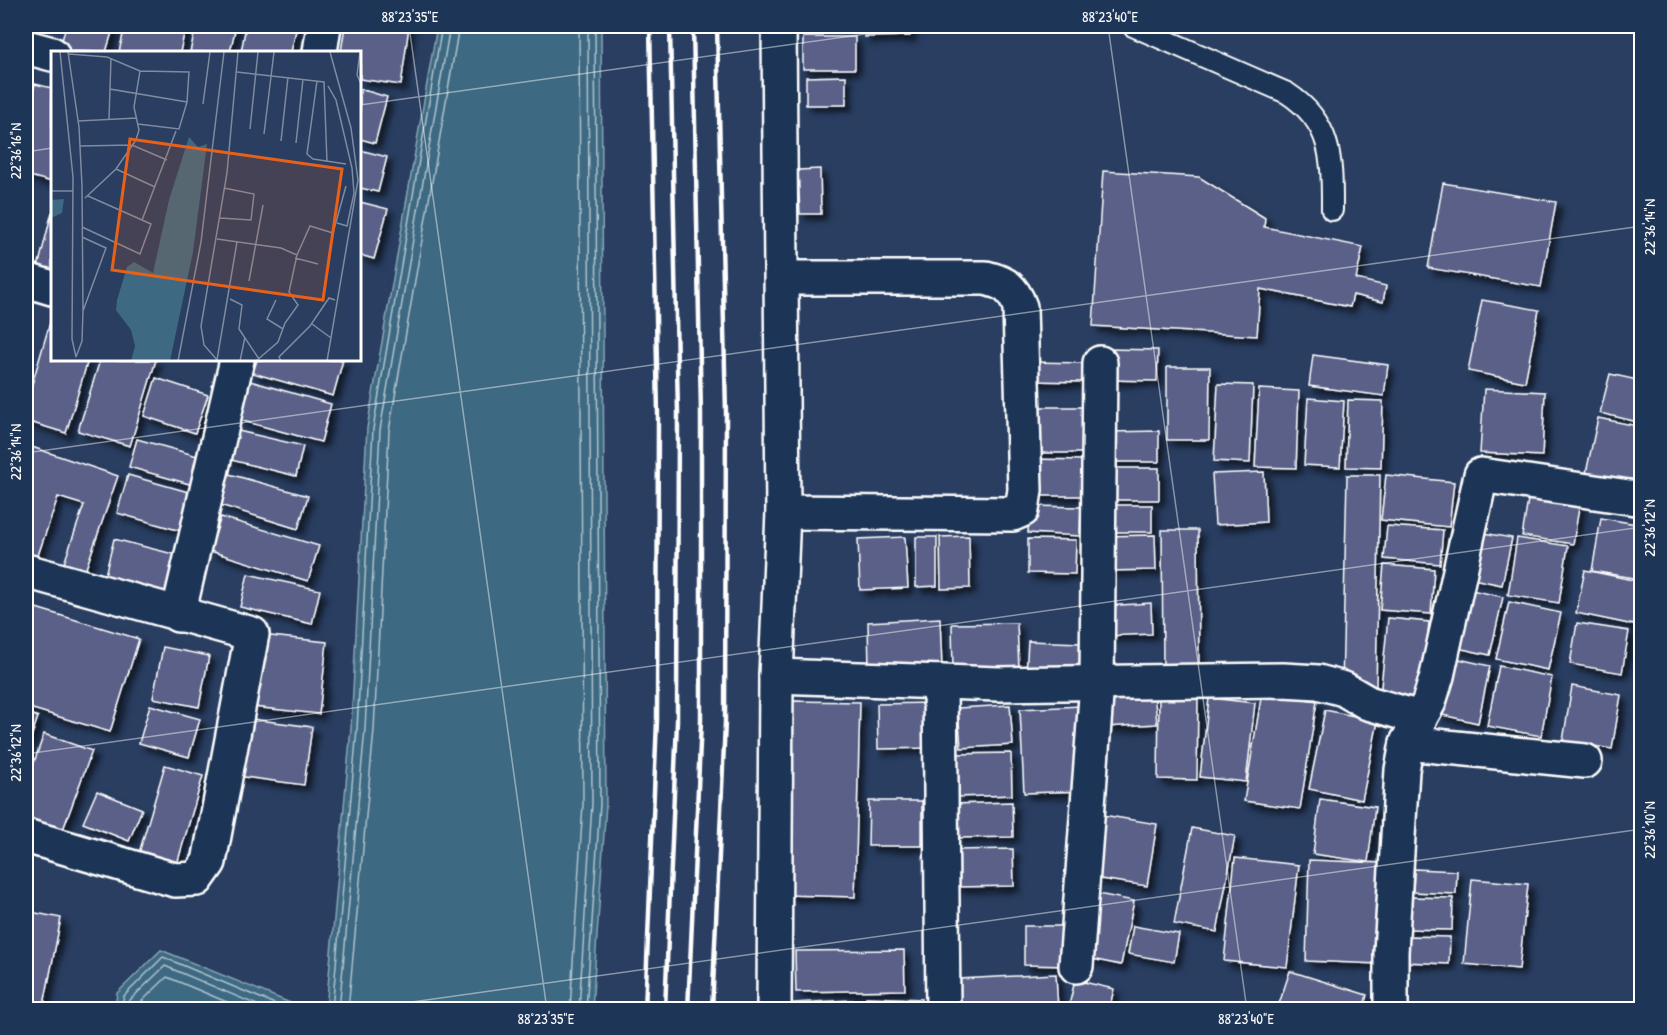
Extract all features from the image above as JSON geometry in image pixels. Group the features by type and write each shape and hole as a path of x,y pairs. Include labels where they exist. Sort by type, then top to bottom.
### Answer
{"street":[{"path":"26,37 31,26"},
{"path":"320,51 324,26"},
{"path":"774,1010 776,676 783,512 779,26"},
{"path":"26,47 51,54"},
{"path":"782,278 986,278 1003,282 1014,290 1020,307 1025,490 1022,510 1013,514 783,512"},
{"path":"26,280 51,288"},
{"path":"178,615 237,362"},
{"path":"1076,966 1097,683 1100,363"},
{"path":"1391,1010 1391,952 1402,770 1413,731 1429,702 1437,676 1481,475 1641,499"},
{"path":"26,571 252,634 209,862 196,879 175,880 26,836"},
{"path":"776,676 940,682 1097,683 1283,680 1318,682 1344,689 1413,731 1585,760"},
{"path":"940,682 943,1010"}],"lane":[{"path":"1133,26 1287,93 1301,103 1316,117 1324,133 1332,163 1332,210"}],"water":[{"path":"437,26 601,26 606,804 592,1009 326,1009 351,728 367,428"},
{"path":"161,950 305,1009 115,1009 117,993"}],"building":[{"path":"66,26 114,26 106,51 59,51"},
{"path":"125,26 186,26 180,51 119,51"},
{"path":"196,26 236,26 230,51 190,51"},
{"path":"246,26 297,26 291,51 241,51"},
{"path":"345,26 409,26 401,85 362,79 362,51 341,51"},
{"path":"865,26 910,26 910,36 865,37"},
{"path":"803,37 855,37 855,69 803,69"},
{"path":"846,76 846,105 806,105 806,77"},
{"path":"35,84 51,88 51,182 26,175 26,119"},
{"path":"362,90 387,97 375,143 362,140"},
{"path":"362,151 387,157 378,192 362,188"},
{"path":"820,169 821,214 800,214 798,170"},
{"path":"1103,171 1199,177 1265,218 1264,227 1363,247 1356,279 1386,286 1383,302 1353,295 1350,307 1260,289 1257,336 1093,326"},
{"path":"1443,183 1556,202 1541,287 1428,268"},
{"path":"362,202 388,209 374,259 362,256"},
{"path":"51,216 51,275 37,271"},
{"path":"1482,300 1539,310 1525,382 1468,371"},
{"path":"51,319 51,362 87,362 66,433 26,421 26,405"},
{"path":"1107,349 1158,350 1157,381 1107,380"},
{"path":"1313,355 1388,365 1384,396 1309,386"},
{"path":"99,362 155,362 130,446 78,431"},
{"path":"256,362 342,362 333,396 253,373"},
{"path":"1030,362 1084,363 1084,382 1030,381"},
{"path":"1167,367 1210,367 1209,440 1167,440"},
{"path":"1610,374 1642,381 1642,423 1600,413"},
{"path":"156,378 208,395 195,433 144,416"},
{"path":"250,381 331,404 321,442 239,420"},
{"path":"1218,384 1253,385 1250,463 1214,461"},
{"path":"1259,389 1299,391 1296,468 1255,467"},
{"path":"1484,389 1545,392 1542,456 1480,453"},
{"path":"1308,398 1344,401 1340,467 1304,465"},
{"path":"1348,400 1383,401 1381,468 1346,467"},
{"path":"1028,407 1091,407 1091,453 1027,453"},
{"path":"1598,418 1642,427 1641,484 1586,473"},
{"path":"234,430 303,446 296,476 227,459"},
{"path":"1159,431 1159,462 1107,462 1107,432"},
{"path":"137,439 201,457 193,485 129,467"},
{"path":"26,445 118,476 82,580 61,572 84,505 58,497 35,564 26,561"},
{"path":"1029,459 1082,460 1082,496 1029,496"},
{"path":"1105,468 1159,468 1159,500 1105,500"},
{"path":"1264,472 1266,522 1215,525 1212,474"},
{"path":"229,474 308,496 298,529 220,505"},
{"path":"128,475 192,493 181,531 117,513"},
{"path":"1347,475 1380,475 1376,688 1342,687"},
{"path":"1386,475 1454,482 1449,527 1381,520"},
{"path":"1530,488 1581,496 1573,544 1522,536"},
{"path":"1107,505 1152,505 1152,532 1107,532"},
{"path":"1029,506 1081,507 1080,536 1028,533"},
{"path":"221,517 319,546 308,581 210,551"},
{"path":"1601,518 1642,525 1640,579 1592,571"},
{"path":"1387,526 1443,530 1440,564 1384,559"},
{"path":"1162,530 1198,530 1199,666 1163,667"},
{"path":"1478,532 1512,538 1502,585 1468,578"},
{"path":"1155,535 1156,570 1106,571 1105,536"},
{"path":"969,536 970,588 941,589 940,537"},
{"path":"905,537 908,588 860,590 858,539"},
{"path":"916,537 937,537 937,586 916,587"},
{"path":"1517,538 1568,546 1559,603 1508,595"},
{"path":"114,539 177,555 164,604 102,587"},
{"path":"1028,539 1076,540 1075,574 1028,573"},
{"path":"1384,565 1434,569 1431,614 1380,610"},
{"path":"1585,570 1642,582 1634,625 1576,613"},
{"path":"248,574 320,590 312,624 240,607"},
{"path":"1467,589 1503,597 1490,655 1453,647"},
{"path":"1509,602 1561,613 1548,670 1496,659"},
{"path":"1151,603 1152,634 1106,636 1105,606"},
{"path":"26,605 139,639 110,732 26,707"},
{"path":"940,618 942,668 869,670 868,622"},
{"path":"1388,618 1429,622 1421,701 1380,697"},
{"path":"1017,623 1019,669 953,670 952,624"},
{"path":"1577,623 1629,631 1622,673 1570,664"},
{"path":"261,635 327,642 319,714 253,707"},
{"path":"1028,641 1080,643 1079,677 1026,676"},
{"path":"163,647 209,656 199,707 153,698"},
{"path":"1450,657 1490,666 1478,723 1438,714"},
{"path":"1499,666 1552,677 1541,736 1487,726"},
{"path":"1572,686 1621,695 1612,749 1563,741"},
{"path":"1154,691 1157,724 1105,727 1103,695"},
{"path":"1262,692 1317,701 1300,809 1244,801"},
{"path":"1159,696 1198,696 1197,780 1158,779"},
{"path":"1209,698 1255,703 1246,782 1200,777"},
{"path":"793,701 860,702 855,897 787,895"},
{"path":"931,703 932,748 878,749 877,704"},
{"path":"150,705 200,719 189,757 139,743"},
{"path":"1010,705 1013,745 961,748 958,708"},
{"path":"1081,706 1085,791 1024,793 1020,709"},
{"path":"1325,710 1378,721 1362,800 1309,789"},
{"path":"26,712 38,717 26,752"},
{"path":"244,718 312,727 304,785 237,776"},
{"path":"44,734 92,751 61,835 26,822 26,785"},
{"path":"1011,753 1012,795 957,797 956,754"},
{"path":"165,765 203,776 177,864 139,853"},
{"path":"97,791 142,809 129,841 83,823"},
{"path":"1320,799 1375,807 1368,862 1313,854"},
{"path":"869,801 922,801 922,846 868,846"},
{"path":"1012,802 1013,837 956,838 955,804"},
{"path":"1103,815 1157,824 1147,886 1094,878"},
{"path":"1192,828 1235,836 1217,932 1174,924"},
{"path":"1013,849 1014,886 955,887 955,850"},
{"path":"1235,858 1299,865 1287,967 1224,961"},
{"path":"1309,860 1383,863 1379,964 1306,961"},
{"path":"1414,869 1457,871 1456,894 1413,892"},
{"path":"1472,879 1528,884 1519,969 1464,964"},
{"path":"1088,892 1134,901 1121,965 1082,957"},
{"path":"1406,897 1453,898 1452,930 1405,929"},
{"path":"26,911 61,918 43,1010 26,1010"},
{"path":"1024,926 1069,926 1068,966 1024,965"},
{"path":"1133,926 1179,934 1174,962 1128,954"},
{"path":"1405,936 1450,937 1449,964 1404,962"},
{"path":"904,950 905,990 796,992 795,951"},
{"path":"1290,971 1367,995 1363,1010 1277,1010"},
{"path":"1056,974 1058,1010 960,1010 959,979"},
{"path":"1075,980 1114,989 1109,1010 1068,1010"},
{"path":"866,997 922,999 922,1010 866,1010"},
{"path":"852,1000 852,1010 794,1010 794,1003"}],"railway":[{"path":"645,1010 657,720 658,414 650,26"},
{"path":"665,1010 677,721 678,414 670,26"},
{"path":"688,1010 701,721 701,413 693,26"},
{"path":"712,1010 725,722 726,413 717,26"}]}
